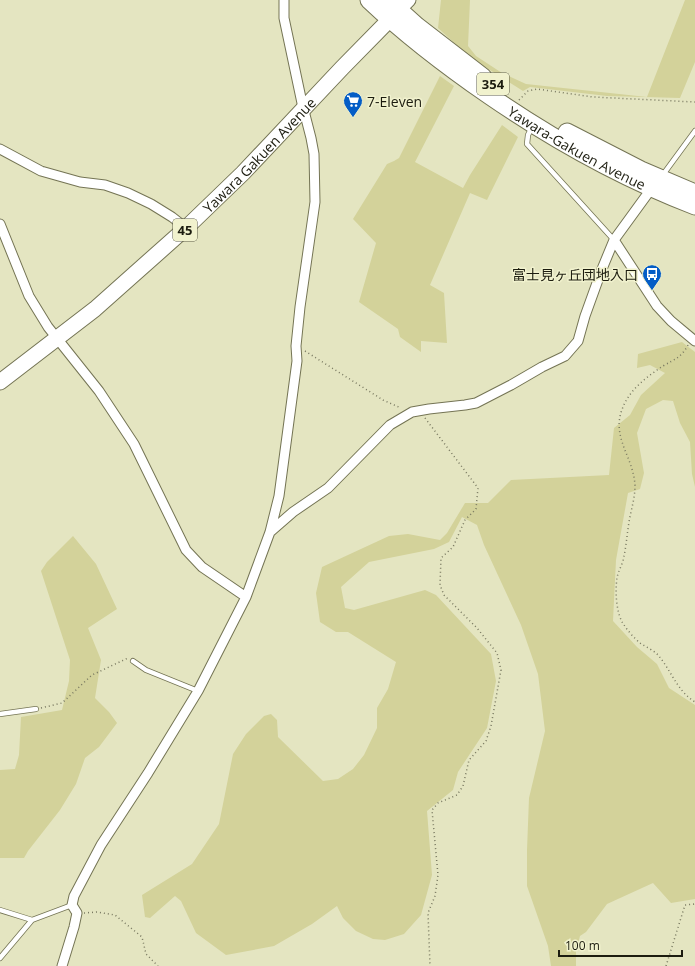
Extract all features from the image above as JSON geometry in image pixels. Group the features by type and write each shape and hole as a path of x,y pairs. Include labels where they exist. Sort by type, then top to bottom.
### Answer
{"highway":[{"name":"354","path":"369,0 396,7"},
{"name":"Yawara-Gakuen Avenue","path":"396,7 471,69 518,101 569,133 695,206"},
{"name":"Yawara-Gakuen Avenue","path":"396,7 464,78 533,124 592,159 656,183 695,193"}],"main road":[{"name":"Yawara Gakuen Avenue","path":"0,382 95,310 234,183 304,109 396,7"}],"street":[{"path":"62,966 74,927 74,896 101,845 148,773 198,691 246,597 270,532 280,489 297,361 296,346 300,306 314,202 314,154 284,18 284,0"},
{"path":"0,149 41,171 80,182 104,185 128,193 151,204 186,228"},
{"path":"270,532 293,512 328,488 390,425 416,412 476,403 565,356 578,341 584,316 614,240 656,183"},
{"path":"0,224 30,296 48,326 99,391 134,444 186,550 202,567 246,597"},
{"path":"614,240 657,306 672,321 694,339"}],"lane":[{"path":"533,124 528,135 527,144 614,240"},
{"path":"656,183 667,171 695,132"},
{"path":"133,661 146,670 198,691"},
{"path":"0,714 36,709"},
{"path":"0,910 32,920 74,909"},
{"path":"0,958 32,920"}],"path":[{"path":"518,101 528,91 537,90 593,97 695,102"},
{"path":"694,339 682,355 648,377 634,390 624,404 619,416 619,435 635,484 634,498 617,579 617,606 619,616 624,625 640,643 656,653 665,664 679,688 689,699 695,702"},
{"path":"296,346 383,400 416,412 478,488 476,509 465,520 453,547 441,558 440,585 444,595 477,628 497,653 501,670 492,726 486,740 469,760 463,786 457,795 438,803 432,810 438,875 435,896 428,913 430,966"},
{"path":"36,709 62,703 92,675 128,658 133,661"},
{"path":"666,966 685,906 695,904"},
{"path":"74,909 115,915 142,937 146,954 158,966"}],"shaded area":[{"path":"441,0 470,0 468,46 476,56 502,73 526,84 647,97 685,0 695,0 695,62 680,98 607,96 530,87 523,91 482,65 462,50 438,28"},
{"path":"440,76 454,86 415,162 463,188 502,125 518,137 487,200 470,193 430,285 444,293 447,343 421,341 421,352 400,337 398,329 359,302 376,243 353,219 387,164 399,158"},
{"path":"682,342 695,352 695,487 692,474 690,442 680,423 673,401 663,400 646,409 637,433 644,473 640,489 628,493 616,560 613,621 637,647 657,664 669,688 695,705 695,899 671,903 653,883 607,904 586,932 580,936 576,951 576,966 551,966 548,946 527,886 529,798 545,731 538,674 521,625 484,545 477,525 462,517 449,542 434,549 369,562 341,587 345,608 354,610 425,590 436,595 491,654 496,681 487,728 458,772 453,790 427,811 432,875 421,915 404,934 385,940 373,939 356,931 343,918 337,906 312,924 274,946 226,955 196,933 181,901 175,896 150,918 145,917 142,895 192,864 219,824 233,754 246,734 264,716 271,714 277,720 278,737 323,781 338,779 353,769 364,755 377,728 377,708 388,689 396,662 348,632 336,632 320,622 316,593 322,567 389,536 408,534 440,540 447,533 465,503 488,503 511,480 609,475 614,428 630,415 641,395 665,373 650,365 637,368 638,354"},
{"path":"73,536 96,564 117,609 88,628 101,660 95,698 109,712 117,723 99,747 85,758 76,784 60,810 24,858 0,858 0,770 15,769 19,755 21,717 62,710 69,681 70,660 41,571 47,562"}],"place":[{"name":"7-Eleven","path":"353,118"},
{"name":"富士見ヶ丘団地入口","path":"652,291"}]}
